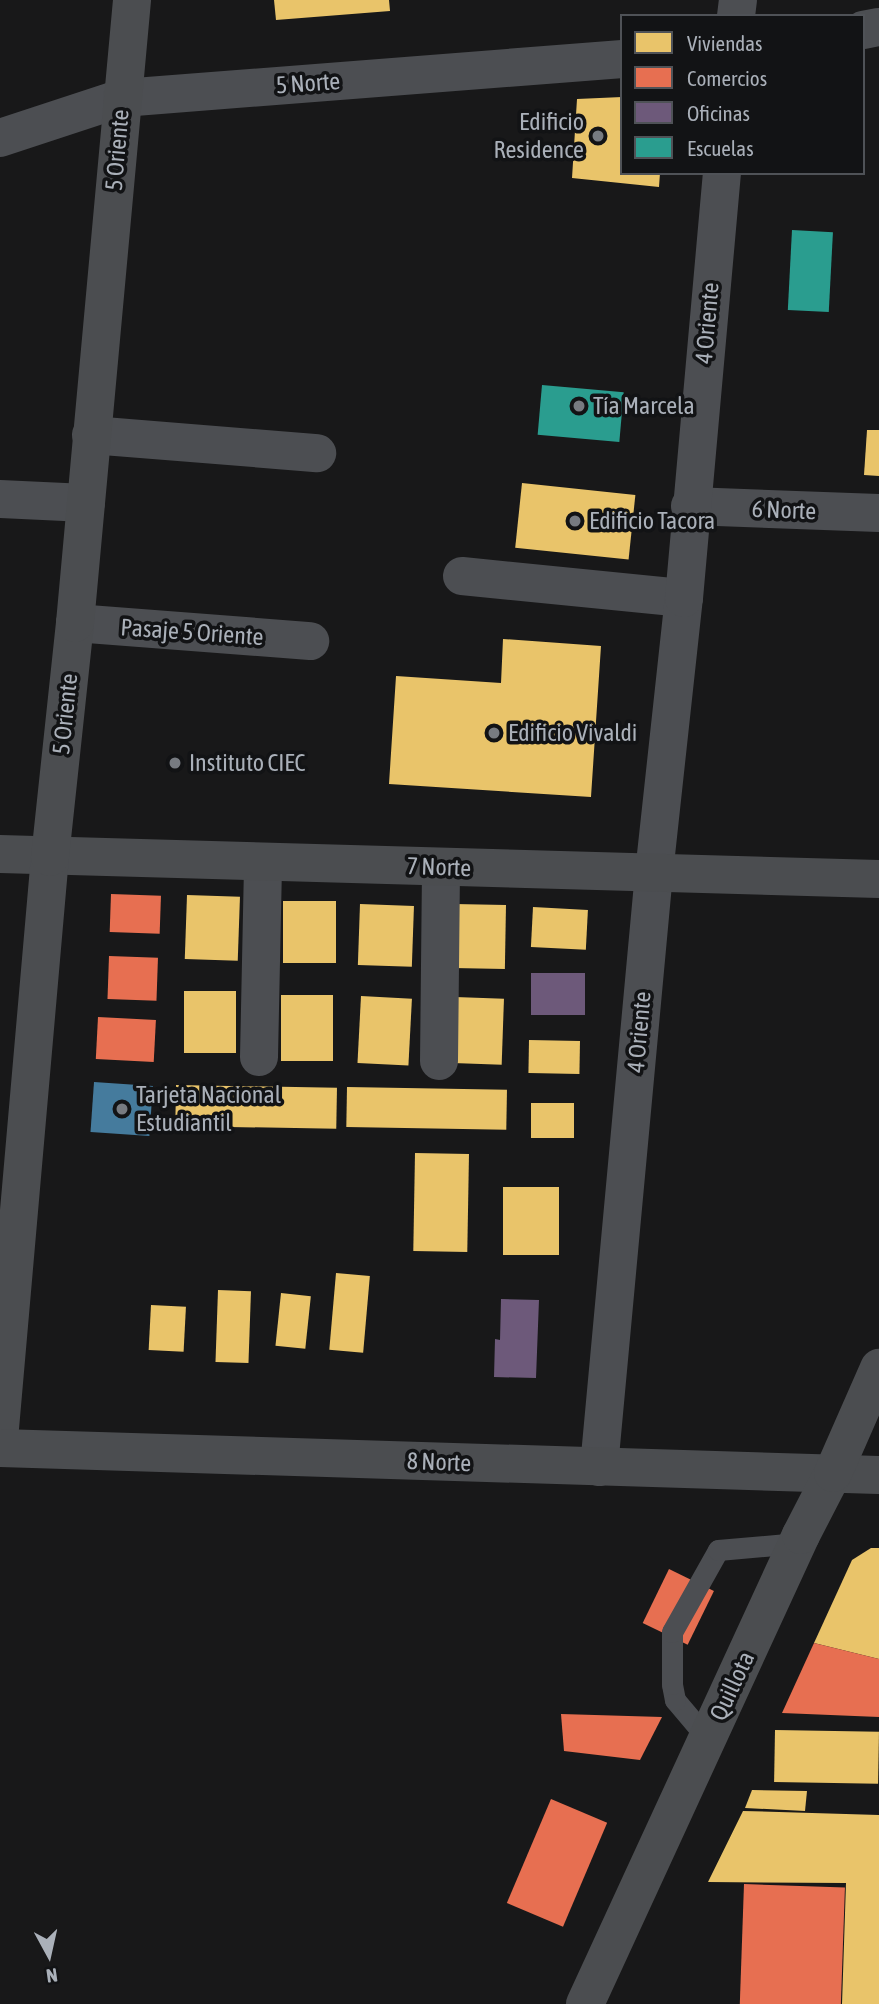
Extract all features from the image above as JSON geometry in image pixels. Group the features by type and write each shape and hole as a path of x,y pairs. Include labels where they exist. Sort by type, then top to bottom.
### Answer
{"main road":[{"name":"5 Oriente","path":"0,1428 50,857 75,623 132,0"},
{"name":"7 Norte","path":"0,854 879,879"},
{"name":"Quillota","path":"584,2004 833,1473 879,1368"},
{"name":"8 Norte","path":"0,1448 879,1475"}],"street":[{"name":"5 Norte","path":"0,138 122,98 620,59"},
{"name":"4 Oriente","path":"599,1467 653,873 684,598 690,506 722,175"},
{"path":"92,435 317,453"},
{"path":"0,499 86,503"},
{"name":"6 Norte","path":"690,506 879,513"},
{"path":"462,576 684,598"},
{"name":"Pasaje 5 Oriente","path":"75,623 310,641"},
{"path":"259,1057 263,863"},
{"path":"439,1061 441,867"}],"lane":[{"path":"708,1739 675,1700 672,1684 673,1632 718,1550 798,1543"}],"building: Viviendas":[{"path":"274,0 389,0 390,11 276,20"},
{"name":"Edificio Residence","path":"620,97 620,175 660,175 659,187 572,178 577,99"},
{"path":"867,430 879,430 879,476 864,475"},
{"name":"Edificio Tacora","path":"522,483 635,495 629,560 515,548"},
{"name":"Edificio Vivaldi","path":"503,639 601,646 591,797 389,784 396,676 501,683"},
{"path":"187,895 240,897 238,961 185,959"},
{"path":"283,901 336,901 336,963 283,963"},
{"path":"360,904 414,906 412,967 358,965"},
{"path":"454,904 506,905 505,969 453,968"},
{"path":"533,907 588,910 586,950 531,947"},
{"path":"184,991 236,991 236,1053 184,1053"},
{"path":"281,995 333,995 333,1061 281,1061"},
{"path":"361,996 412,999 408,1066 357,1063"},
{"path":"455,997 504,999 502,1065 453,1063"},
{"path":"529,1040 580,1041 579,1074 528,1073"},
{"path":"176,1085 337,1088 336,1129 175,1126"},
{"path":"347,1087 507,1090 506,1130 346,1127"},
{"path":"531,1103 574,1103 574,1138 531,1138"},
{"path":"415,1153 469,1154 467,1252 413,1251"},
{"path":"503,1187 559,1187 559,1255 503,1255"},
{"path":"336,1273 370,1276 363,1353 329,1350"},
{"path":"218,1290 251,1291 248,1363 215,1362"},
{"path":"281,1293 311,1296 305,1349 275,1346"},
{"path":"151,1305 186,1307 184,1352 149,1350"},
{"path":"871,1548 879,1548 879,1659 814,1643 852,1560"},
{"path":"775,1730 879,1732 878,1784 774,1782"},
{"path":"752,1790 807,1791 805,1811 745,1808"},
{"path":"743,1811 879,1815 879,2004 842,2004 846,1883 708,1882"}],"building: Comercios":[{"path":"111,894 161,896 160,934 110,932"},
{"path":"109,956 158,958 156,1001 107,999"},
{"path":"98,1017 156,1020 154,1062 96,1059"},
{"path":"669,1569 714,1591 688,1645 643,1623"},
{"path":"814,1643 879,1659 879,1717 782,1713"},
{"path":"561,1714 662,1717 640,1760 564,1751"},
{"path":"551,1799 607,1823 563,1927 507,1903"},
{"path":"744,1884 845,1888 841,2004 740,2004"}],"building: Oficinas":[{"path":"531,973 585,973 585,1015 531,1015"},
{"path":"501,1299 539,1300 536,1378 494,1377 495,1339 500,1340"}],"building: Escuelas":[{"path":"792,230 833,232 829,312 788,310"},
{"path":"542,385 624,392 619,442 538,435"}],"building: Público":[{"name":"Tarjeta Nacional Estudiantil","path":"94,1082 153,1086 149,1136 91,1132"}],"place":[{"name":"Edificio Residence","path":"598,136"},
{"name":"Tía Marcela","path":"579,406"},
{"name":"Edificio Tacora","path":"575,521"},
{"name":"Edificio Vivaldi","path":"494,733"},
{"name":"Instituto CIEC","path":"175,763"},
{"name":"Tarjeta Nacional Estudiantil","path":"122,1109"}]}
